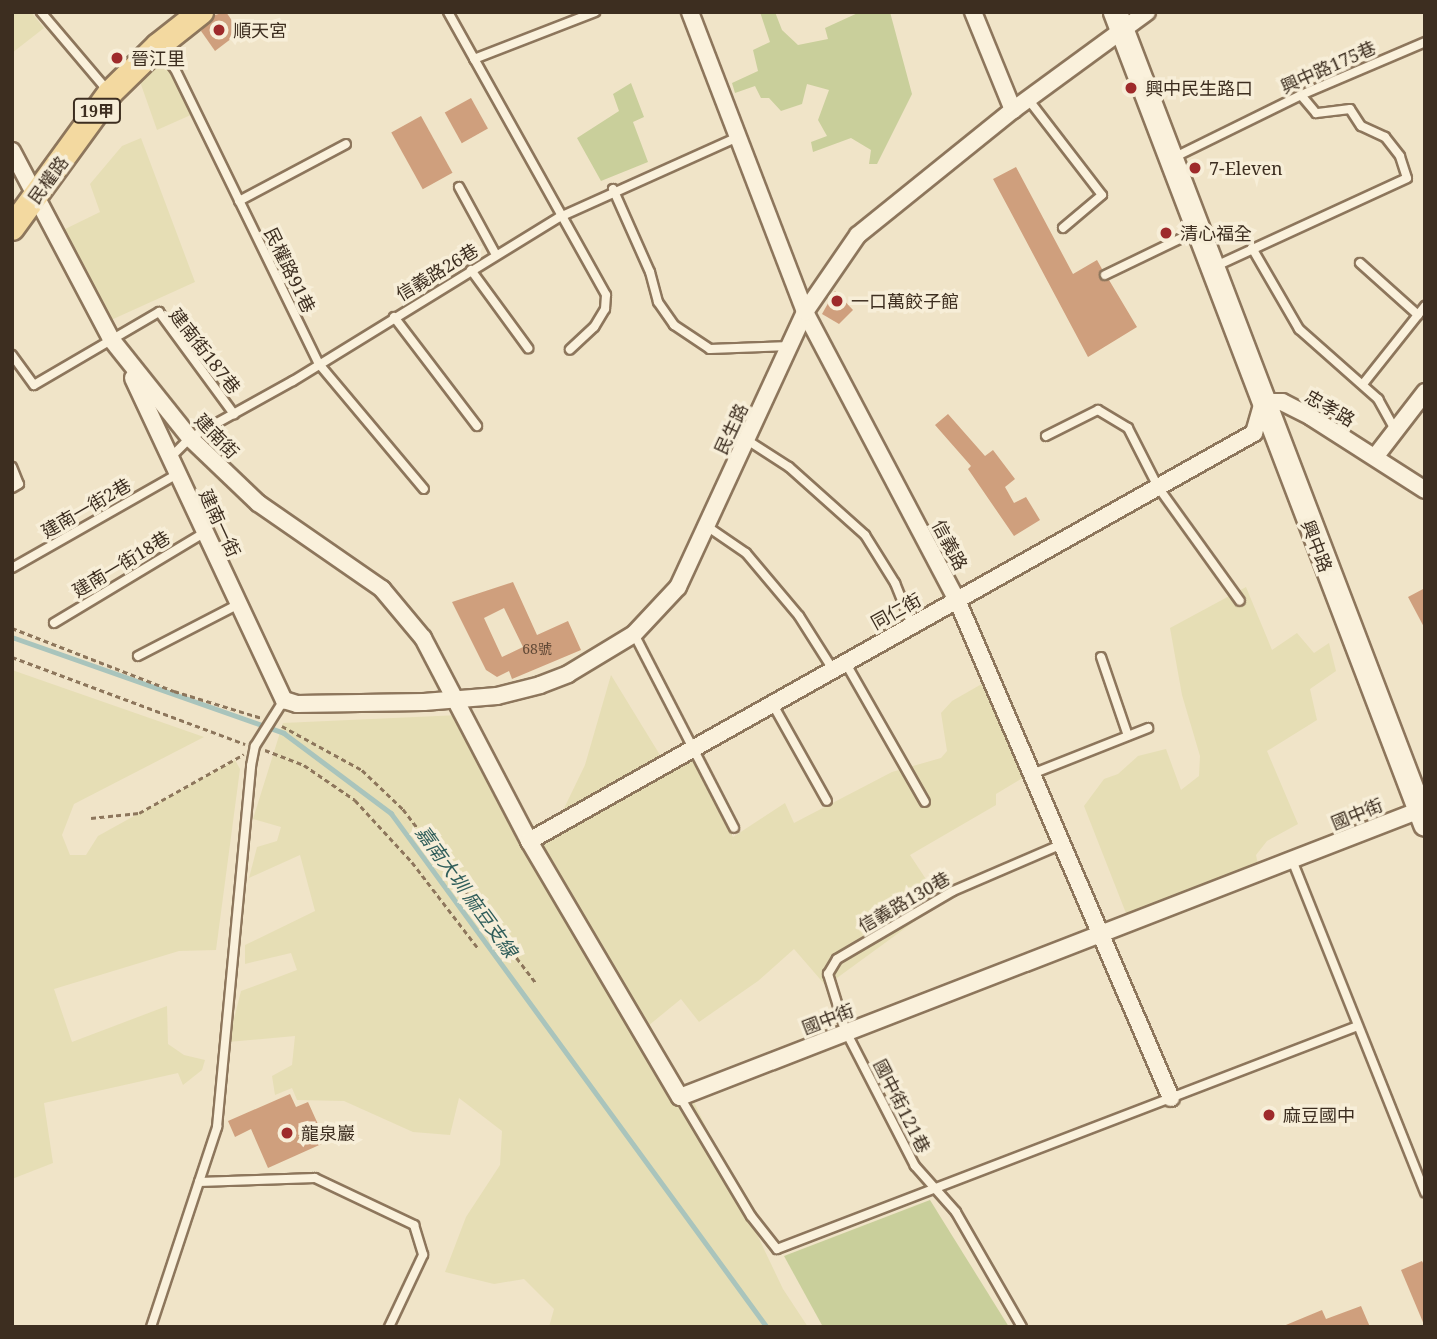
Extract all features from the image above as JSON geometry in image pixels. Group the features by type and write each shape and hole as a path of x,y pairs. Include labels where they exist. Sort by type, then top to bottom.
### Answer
{"main road":[{"name":"民權路","path":"12,228 110,93 158,46 200,12"},
{"name":"興中路","path":"1118,21 1422,817"}],"street":[{"name":"信義路","path":"690,12 805,312 957,600 1171,1098"},
{"path":"973,12 1013,110"},
{"name":"民生路","path":"284,700 297,704 424,702 451,697 497,696 540,685 568,674 634,634 678,587 805,312 858,234 1028,99 1118,21 1147,12"},
{"name":"建南街","path":"12,150 111,339 125,360 190,438 258,502 382,589 423,638 451,697"},
{"name":"建南一街","path":"125,360 168,460 284,700"},
{"path":"1375,457 1425,392"},
{"name":"忠孝路","path":"1263,402 1282,402 1425,490"},
{"name":"同仁街","path":"529,841 771,702 1254,433 1263,402"},
{"path":"451,697 529,841 680,1097"},
{"name":"國中街","path":"680,1097 1292,860 1422,817"}],"lane":[{"path":"41,12 110,93"},
{"path":"448,12 560,217 606,295 605,309 594,327 570,349"},
{"path":"474,59 595,12"},
{"name":"興中路175巷","path":"1170,159 1301,95 1425,42"},
{"name":"民權路91巷","path":"158,46 176,69 319,364 424,489"},
{"path":"1211,269 1408,178 1400,156 1385,137 1361,126 1350,109 1316,113 1301,95"},
{"path":"1028,99 1102,195 1063,228"},
{"name":"信義路26巷","path":"168,460 190,438 319,364 560,217 613,189 738,137"},
{"path":"239,201 346,144"},
{"path":"459,187 496,255"},
{"path":"613,189 650,272 658,302 674,326 710,349 790,346"},
{"path":"1105,275 1196,231"},
{"path":"1252,248 1299,329 1378,399 1395,430"},
{"path":"1360,263 1418,315"},
{"path":"471,270 528,348"},
{"path":"1363,384 1425,306"},
{"name":"建南街187巷","path":"111,339 159,312 234,414"},
{"path":"394,317 477,426"},
{"path":"12,355 34,385 111,339"},
{"path":"1046,436 1098,410 1128,428 1158,487 1223,584 1240,601"},
{"path":"747,440 789,467 865,535 895,583 912,625"},
{"path":"12,467 19,484 12,488"},
{"name":"建南一街2巷","path":"12,568 176,475"},
{"path":"708,527 746,553 838,665 925,802"},
{"name":"建南一街18巷","path":"54,623 204,533"},
{"path":"138,656 237,605"},
{"path":"634,634 734,828"},
{"path":"1101,657 1128,736"},
{"path":"151,1327 217,1127 255,746 268,720 284,700"},
{"path":"771,702 827,801"},
{"path":"1031,775 1148,728"},
{"name":"信義路130巷","path":"846,1032 828,974 837,959 953,891 1062,844"},
{"path":"1292,860 1425,1192"},
{"path":"680,1097 751,1216 777,1249 1358,1026"},
{"name":"國中街121巷","path":"846,1032 915,1166 936,1189 980,1250 1022,1327"},
{"path":"199,1182 315,1178 414,1224 423,1255 389,1327"}],"path":[{"path":"12,628 174,691 268,720 362,770 403,809 537,984"},
{"path":"12,657 304,765 355,800 412,862 478,948"},
{"path":"91,818 139,813 255,746"}],"shaded area":[{"path":"12,12 31,12 44,28 12,53"},
{"path":"165,50 193,114 157,130 138,76"},
{"path":"141,138 195,282 100,325 57,233 100,212 90,184 122,146"},
{"path":"1246,587 1272,650 1297,633 1314,653 1329,643 1336,671 1310,689 1317,720 1267,751 1298,824 1267,841 1256,855 1259,870 1131,926 1084,806 1104,779 1118,774 1138,756 1166,749 1181,790 1199,776 1200,756 1182,695 1170,628"},
{"path":"12,670 204,737 74,804 62,835 70,855 86,855 98,836 235,760 240,769 216,950 179,951 54,989 72,1042 167,1006 168,1044 184,1055 205,1060 202,1070 183,1085 178,1073 44,1103 53,1163 12,1179"},
{"path":"611,675 663,760 692,752 733,837 785,803 794,823 892,772 941,758 947,751 941,713 952,701 987,681 1029,774 996,794 996,805 910,855 941,902 826,986 794,949 758,981 699,1022 681,999 648,1026 693,1100 783,1289 808,1327 549,1327 554,1309 524,1279 494,1284 445,1272 466,1217 500,1165 502,1131 459,1098 450,1135 413,1132 344,1101 297,1100 292,1088 275,1095 272,1076 292,1065 295,1036 228,1042 241,991 297,970 291,953 245,964 245,945 315,911 300,855 249,878 257,847 277,841 281,827 253,819 283,723 460,715 535,843 554,829 585,765"}],"green space":[{"path":"760,12 775,12 782,30 798,45 828,39 825,28 860,12 890,12 912,94 877,164 869,164 871,150 851,138 813,152 811,142 827,136 818,120 829,90 807,84 802,104 781,111 769,98 761,98 755,86 735,93 732,83 758,71 753,50 770,42"},
{"path":"631,83 644,117 633,122 648,162 601,181 577,138 619,111 613,94"},
{"path":"930,1200 1009,1327 823,1327 784,1256"}],"building":[{"name":"順天宮","path":"226,12 240,32 215,51 201,31 215,15"},
{"path":"471,98 488,129 462,143 445,113"},
{"path":"421,116 453,173 423,189 391,132"},
{"path":"1016,167 1073,274 1097,260 1102,269 1099,278 1109,280 1137,327 1088,357 993,179"},
{"name":"一口萬餃子館","path":"835,291 853,310 839,324 822,314"},
{"path":"948,414 985,456 993,450 1015,479 1005,487 1014,503 1026,497 1040,520 1014,536 968,469 971,466 935,425"},
{"path":"513,582 537,635 568,621 581,650 512,679 509,671 497,677 486,670 452,602","holes":["504,608 523,647 502,657 484,618"]},
{"path":"1425,588 1425,629 1408,597"},
{"name":"龍泉巖","path":"290,1094 296,1107 308,1102 326,1142 268,1168 251,1129 235,1137 228,1121"},
{"path":"1422,1261 1425,1267 1425,1327 1401,1270"},
{"path":"1361,1306 1370,1327 1281,1327 1322,1310 1326,1319"}],"waterway":[{"name":"嘉南大圳 麻豆支線","path":"12,637 284,733 391,813 767,1327"}],"place":[{"name":"順天宮","path":"219,30"},
{"name":"晉江里","path":"117,58"},
{"name":"興中民生路口","path":"1131,88"},
{"name":"7-Eleven","path":"1195,168"},
{"name":"清心福全","path":"1166,233"},
{"name":"一口萬餃子館","path":"837,301"},
{"name":"麻豆國中","path":"1269,1115"},
{"name":"龍泉巖","path":"287,1133"}]}
